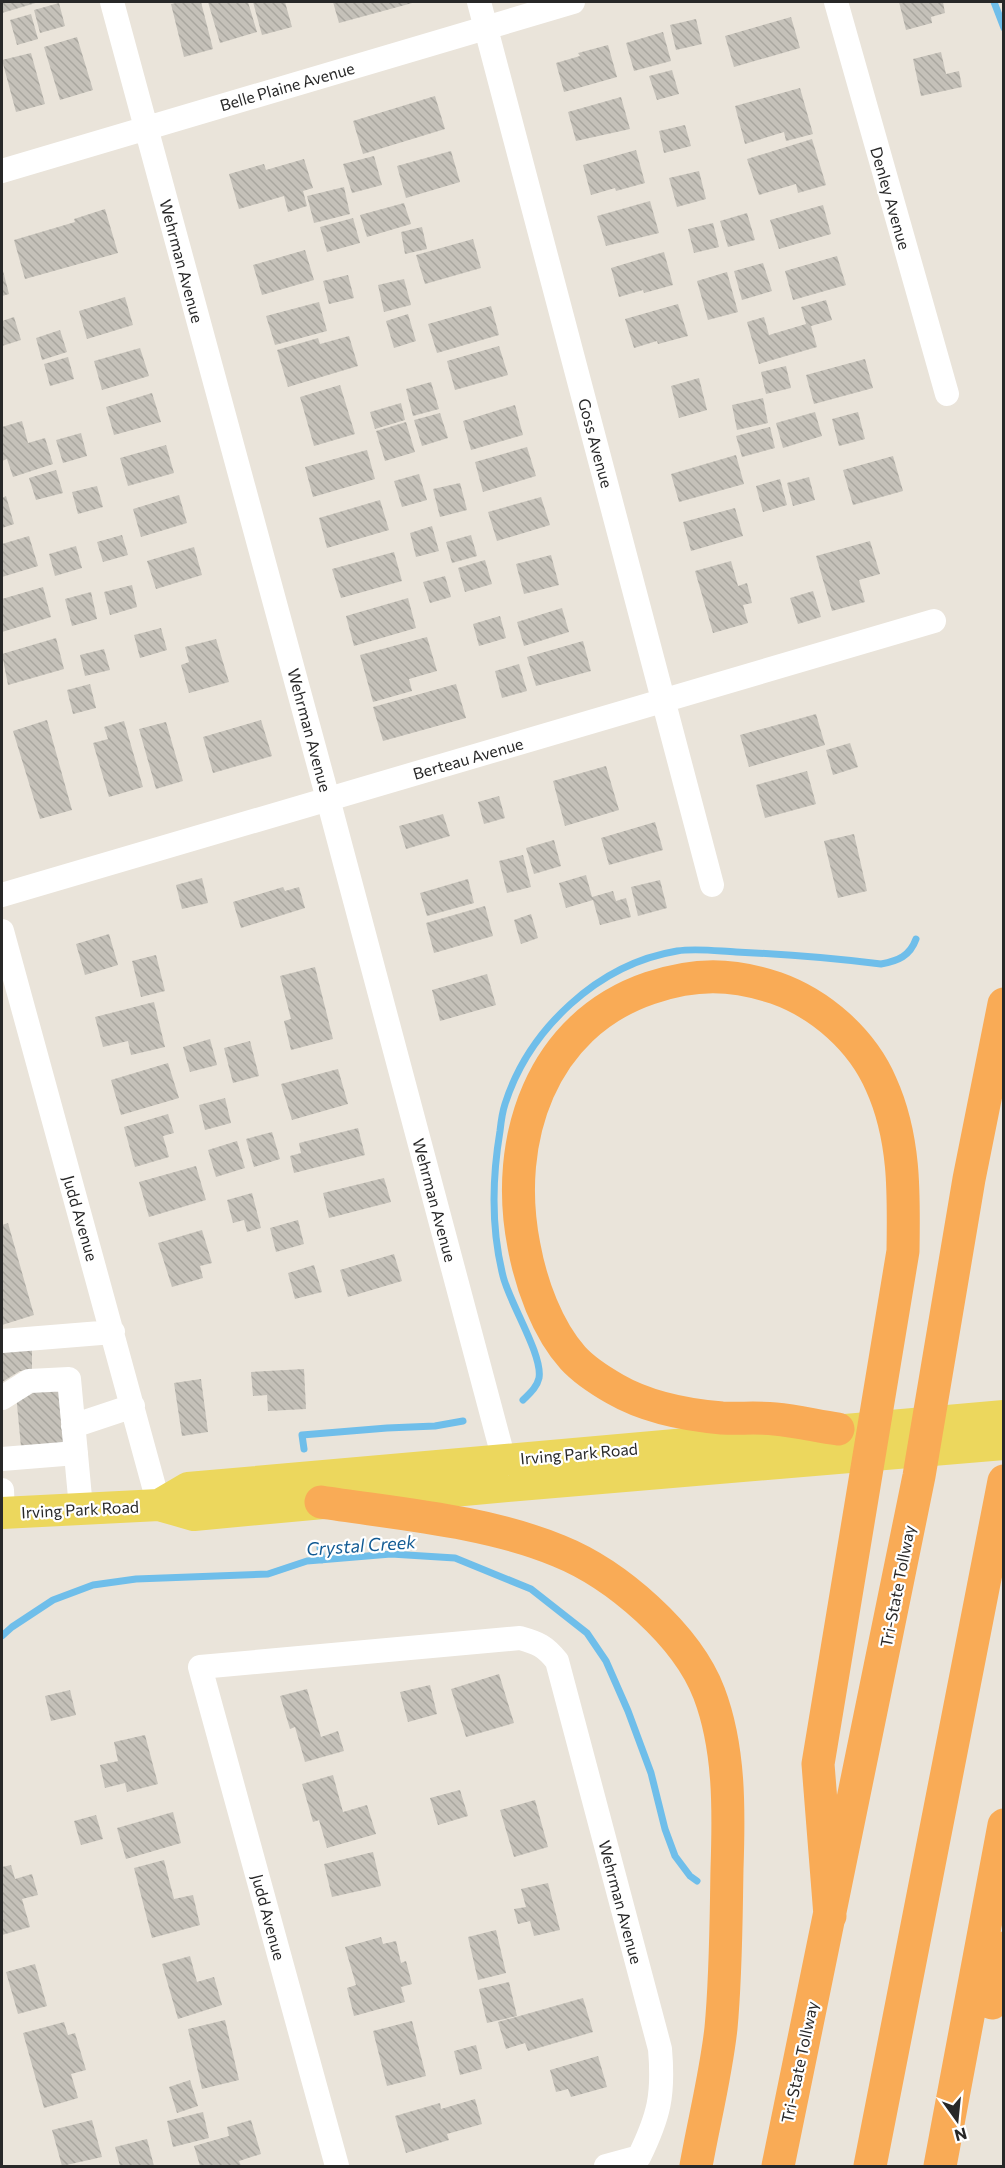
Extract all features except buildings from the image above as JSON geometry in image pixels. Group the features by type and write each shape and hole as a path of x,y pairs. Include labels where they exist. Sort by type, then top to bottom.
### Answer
{"highway":[{"path":"830,1916 818,1764 903,1251 904,1182 901,1150 891,1110 880,1082 865,1058 832,1018 809,1002 783,991 736,977 691,977 636,993 590,1020 576,1032 558,1054 535,1099 520,1158 519,1206 524,1251 537,1291 559,1339 574,1359 595,1375 618,1390 645,1401 690,1413 723,1418 774,1419 838,1429"},
{"name":"Tri-State Tollway","path":"778,2166 919,1476 969,1179 1004,1004"},
{"path":"870,2166 1004,1481"},
{"path":"321,1502 451,1522 520,1536 562,1552 620,1587 651,1613 678,1641 700,1674 709,1693 719,1728 728,1790 728,1837 725,1980 722,2011 696,2166"},
{"path":"940,2166 1004,1825"},
{"path":"959,2166 1004,1948"}],"main road":[{"name":"Irving Park Road","path":"159,1504 188,1488 1004,1416"},
{"name":"Irving Park Road","path":"2,1505 81,1508 159,1504 194,1515 321,1502 1004,1444"}],"street":[{"name":"Wehrman Avenue","path":"112,2 504,1460"},
{"name":"Goss Avenue","path":"479,2 712,885"},
{"name":"Belle Plaine Avenue","path":"2,171 573,2"},
{"name":"Denley Avenue","path":"836,2 947,394"},
{"name":"Berteau Avenue","path":"2,895 934,621"},
{"name":"Judd Avenue","path":"2,931 159,1504"},
{"path":"2,1341 113,1332"},
{"path":"2,1398 29,1380 69,1379 81,1508"},
{"path":"73,1426 133,1407"},
{"path":"2,1459 76,1453"},
{"name":"Wehrman Avenue","path":"200,1667 520,1638 548,1648 557,1661 564,1680 660,2049 662,2077 660,2102 649,2137 639,2157 606,2166"},
{"name":"Judd Avenue","path":"200,1667 337,2166"}],"waterway":[{"path":"994,2 1004,28"},
{"path":"523,1400 537,1384 539,1368 531,1342 506,1287 499,1258 494,1204 495,1167 505,1104 516,1076 531,1050 549,1026 570,1004 594,985 648,958 677,951 772,954 881,964 903,957 916,939"},
{"path":"304,1449 302,1435 435,1426 463,1421"},
{"path":"320,1548 322,1560"},
{"name":"Crystal Creek","path":"2,1636 53,1600 93,1585 136,1579 268,1574 307,1561 391,1554 455,1558 531,1589 587,1633 606,1661 628,1711 651,1773 665,1829 675,1856 690,1876 697,1881"}]}
